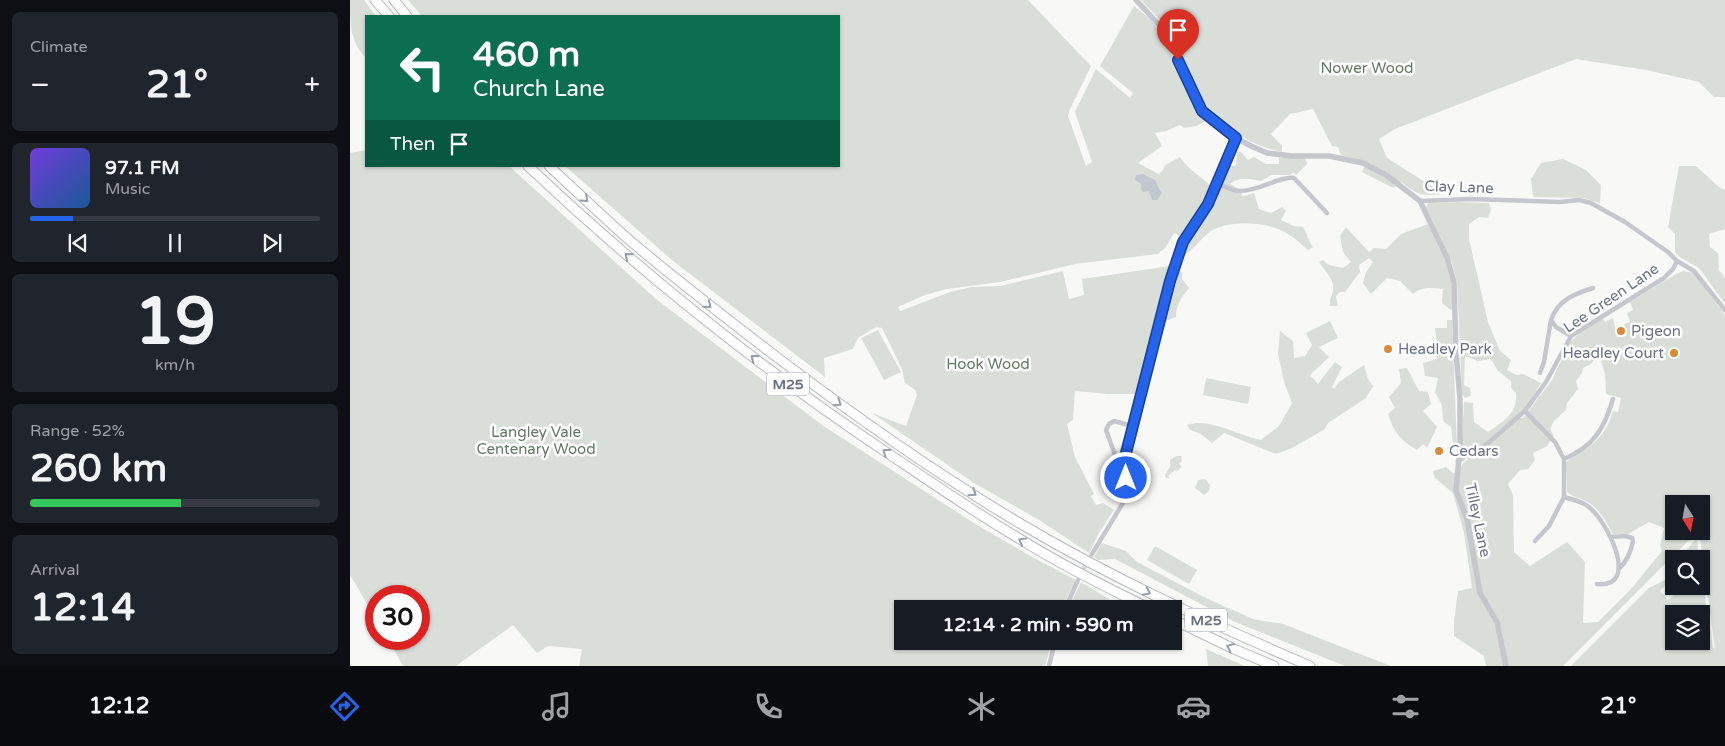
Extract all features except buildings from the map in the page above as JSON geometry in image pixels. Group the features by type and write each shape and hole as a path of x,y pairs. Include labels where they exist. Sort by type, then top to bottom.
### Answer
{"highway":[{"path":"375,0 388,15"},
{"path":"394,0 406,15"},
{"name":"M25","path":"529,167 618,247 724,336 825,411 1015,537 1133,600"},
{"name":"M25","path":"550,167 627,238 714,310 830,398 921,460 1021,524 1122,580 1238,636 1310,666"},
{"name":"M25","path":"1182,624 1274,666"}],"street":[{"name":"Clay Lane","path":"1136,0 1162,28 1202,111 1236,138 1251,146 1267,153 1292,156 1329,156 1363,163 1386,175 1420,201 1471,199 1560,202 1579,200 1591,203 1625,222 1668,252 1677,261 1694,270 1725,310"},
{"path":"1092,554 1126,498 1126,453 1132,426 1170,281 1183,242 1208,204 1236,138"},
{"path":"1216,183 1238,191 1255,190 1288,177 1294,178 1327,213"},
{"name":"Tilley Lane","path":"1420,201 1446,258 1454,282 1456,352 1460,399 1460,447 1456,490 1467,519 1480,593 1497,622 1506,666"},
{"name":"Lee Green Lane","path":"1458,461 1488,444 1525,411 1546,382 1571,336 1664,278 1673,269 1677,261"},
{"path":"1540,373 1554,312 1571,295 1593,288"},
{"path":"1552,320 1556,327 1571,336"},
{"path":"1564,459 1576,454 1594,440 1607,418 1613,399"},
{"path":"1525,411 1555,442 1564,459 1564,497 1549,526 1535,541"},
{"path":"1126,478 1121,471 1106,430 1109,424 1114,421 1132,426"},
{"path":"1564,497 1587,505 1604,524 1612,537 1619,569"},
{"path":"1597,584 1606,585 1611,583 1631,551 1632,538 1625,536 1612,537"},
{"path":"1068,600 1078,580"},
{"path":"1049,666 1053,650"}],"green space":[{"path":"350,0 364,0 375,15 365,15 365,57 357,46 351,25"},
{"path":"408,0 1028,0 1091,66 1068,116 1086,166 1092,162 1075,112 1096,69 1130,98 1133,93 1100,66 1134,6 1151,20 1161,33 1183,78 1188,76 1172,40 1161,21 1141,0 1725,0 1725,97 1714,97 1699,82 1646,70 1576,59 1395,129 1379,139 1387,158 1444,194 1437,195 1421,194 1401,182 1393,188 1362,172 1366,162 1341,155 1338,147 1332,146 1313,109 1290,114 1271,134 1282,146 1282,152 1254,143 1237,134 1213,117 1197,126 1184,128 1180,125 1155,133 1162,146 1138,163 1159,174 1165,165 1180,157 1212,187 1205,204 1183,238 1174,233 1166,247 1158,254 1075,264 1000,282 947,289 925,295 898,307 900,311 950,292 972,287 1000,286 1063,271 1069,299 1084,295 1082,279 1170,266 1137,394 1075,391 1073,420 1067,424 1075,457 1094,494 1091,496 1096,505 1103,503 1114,510 1100,531 1089,553 1039,520 974,483 872,413 906,426 917,395 915,390 905,383 902,369 882,328 876,327 858,338 853,349 824,358 825,377 673,261 566,167 840,167 840,15 421,15"},
{"name":"Langley Vale Centenary Wood","path":"365,150 365,167 510,167 656,299 822,425 977,525 1076,580 1066,600 894,600 894,650 1049,650 1045,666 579,666 582,649 548,646 537,653 513,625 456,666 403,666 394,650 430,650 430,585 365,585 365,600 350,575 350,153"},
{"path":"1237,152 1241,152 1248,160 1254,157 1266,164 1279,164 1279,158 1305,158 1307,164 1296,175 1293,172 1290,175 1271,175 1261,181 1241,179 1230,184 1237,188 1243,196 1254,193 1259,209 1271,213 1282,207 1286,211 1281,220 1294,226 1303,227 1313,247 1308,250 1278,229 1246,223 1215,229 1181,257 1185,246 1213,198 1227,165 1236,166"},
{"path":"1563,159 1586,170 1601,185 1600,203 1583,198 1533,197 1531,179 1541,163"},
{"path":"1679,166 1696,166 1719,187 1725,190 1725,229 1709,234 1710,247 1718,253 1719,270 1725,278 1725,304 1699,268 1681,258 1675,252 1675,234 1668,227"},
{"path":"1428,203 1489,203 1491,210 1488,218 1479,217 1469,224 1469,239 1488,322 1500,351 1511,360 1507,370 1517,375 1523,374 1541,383 1520,418 1523,418 1552,380 1570,342 1581,332 1603,318 1605,322 1613,318 1617,337 1627,336 1624,324 1630,322 1627,313 1633,310 1630,302 1676,274 1683,271 1694,273 1725,315 1725,666 1571,666 1649,588 1665,580 1665,586 1660,591 1668,600 1674,595 1705,595 1706,605 1665,605 1665,650 1710,650 1710,628 1715,649 1708,595 1710,595 1710,550 1702,550 1700,540 1710,540 1710,495 1665,495 1665,540 1689,540 1679,550 1665,550 1665,564 1563,666 1486,666 1484,656 1454,636 1458,591 1472,588 1464,533 1453,493 1435,478 1433,471 1446,467 1453,473 1458,473 1464,462 1468,459 1461,454 1464,402 1473,403 1474,422 1488,432 1509,416 1515,406 1516,393 1511,388 1511,381 1498,371 1491,359 1478,361 1465,356 1464,385 1470,388 1471,396 1465,398 1462,394 1457,282 1452,263 1426,207","holes":["1600,358 1605,374 1606,394 1621,398 1618,412 1613,411 1605,430 1595,442 1566,462 1567,492 1586,501 1597,509 1613,534 1629,534 1649,522 1664,528 1660,545 1662,551 1631,589 1598,622 1583,623 1585,562 1567,542 1530,566 1514,552 1513,495 1508,484 1520,470 1528,469 1535,460 1533,453 1547,446 1554,436 1550,429 1554,421 1566,410 1567,403 1578,389 1576,381 1583,368"]},
{"path":"1428,224 1444,258 1451,280 1453,307 1451,310 1442,303 1443,289 1424,289 1413,294 1400,281 1387,278 1371,294 1363,283 1366,272 1373,262 1369,258 1359,265 1360,272 1345,292 1340,292 1336,296 1338,306 1330,306 1333,286 1329,275 1319,262 1323,260 1329,265 1343,268 1351,262 1343,252 1340,236 1346,227 1369,252 1374,248 1386,249 1401,234"},
{"path":"1176,272 1182,272 1182,279 1189,288 1180,302 1176,317 1166,321 1164,316"},
{"path":"1447,320 1452,320 1457,446 1453,446 1451,427 1443,421 1442,405 1435,392 1438,378 1425,376 1423,363 1437,359 1435,328 1447,328"},
{"path":"1330,321 1338,338 1319,347 1329,357 1310,375 1318,384 1335,362 1342,367 1332,387 1334,389 1339,382 1364,365 1368,379 1373,386 1366,398 1328,423 1325,429 1292,448 1276,454 1224,433 1212,443 1201,434 1190,430 1187,425 1204,423 1261,440 1279,426 1292,403 1284,382 1278,353 1280,331 1293,341 1294,358 1305,356 1312,345 1306,333"},
{"path":"878,330 901,372 884,380 861,338"},
{"path":"1407,368 1419,391 1428,392 1431,404 1423,411 1437,427 1427,448 1423,444 1417,450 1398,435 1392,426 1388,414 1395,408 1389,397 1401,383 1399,369"},
{"path":"1206,378 1251,387 1248,404 1203,395"},
{"path":"1176,456 1181,456 1182,461 1179,464 1182,467 1168,476 1170,478 1166,478 1165,475 1170,467 1170,460"},
{"path":"1205,479 1210,485 1209,491 1204,495 1195,488 1198,480"},
{"path":"1695,540 1697,540 1698,550 1686,550"},
{"path":"1102,543 1126,551 1137,562 1206,598 1253,619 1283,624 1391,666 1345,666 1235,622 1115,559 1098,560 1094,557"},
{"path":"1155,546 1197,570 1189,584 1147,560"},
{"path":"1081,582 1110,600 1072,600"},
{"path":"1206,649 1245,666 1208,666"}],"shaded area":[{"path":"1143,174 1155,180 1162,193 1157,200 1152,200 1149,191 1143,192 1141,184 1135,180 1136,175"}],"tunnel":[{"path":"1080,575 1092,554"}],"place":[{"name":"Pigeon","path":"1621,331"},
{"name":"Headley Park","path":"1388,349"},
{"name":"Headley Court","path":"1674,353"},
{"name":"Cedars","path":"1439,451"}],"route":[{"path":"1126,478 1126,453 1170,281 1184,241 1208,204 1236,138 1202,111 1178,60"}],"park label":[{"name":"Nower Wood","path":"1367,68"},
{"name":"Hook Wood","path":"988,364"}]}
